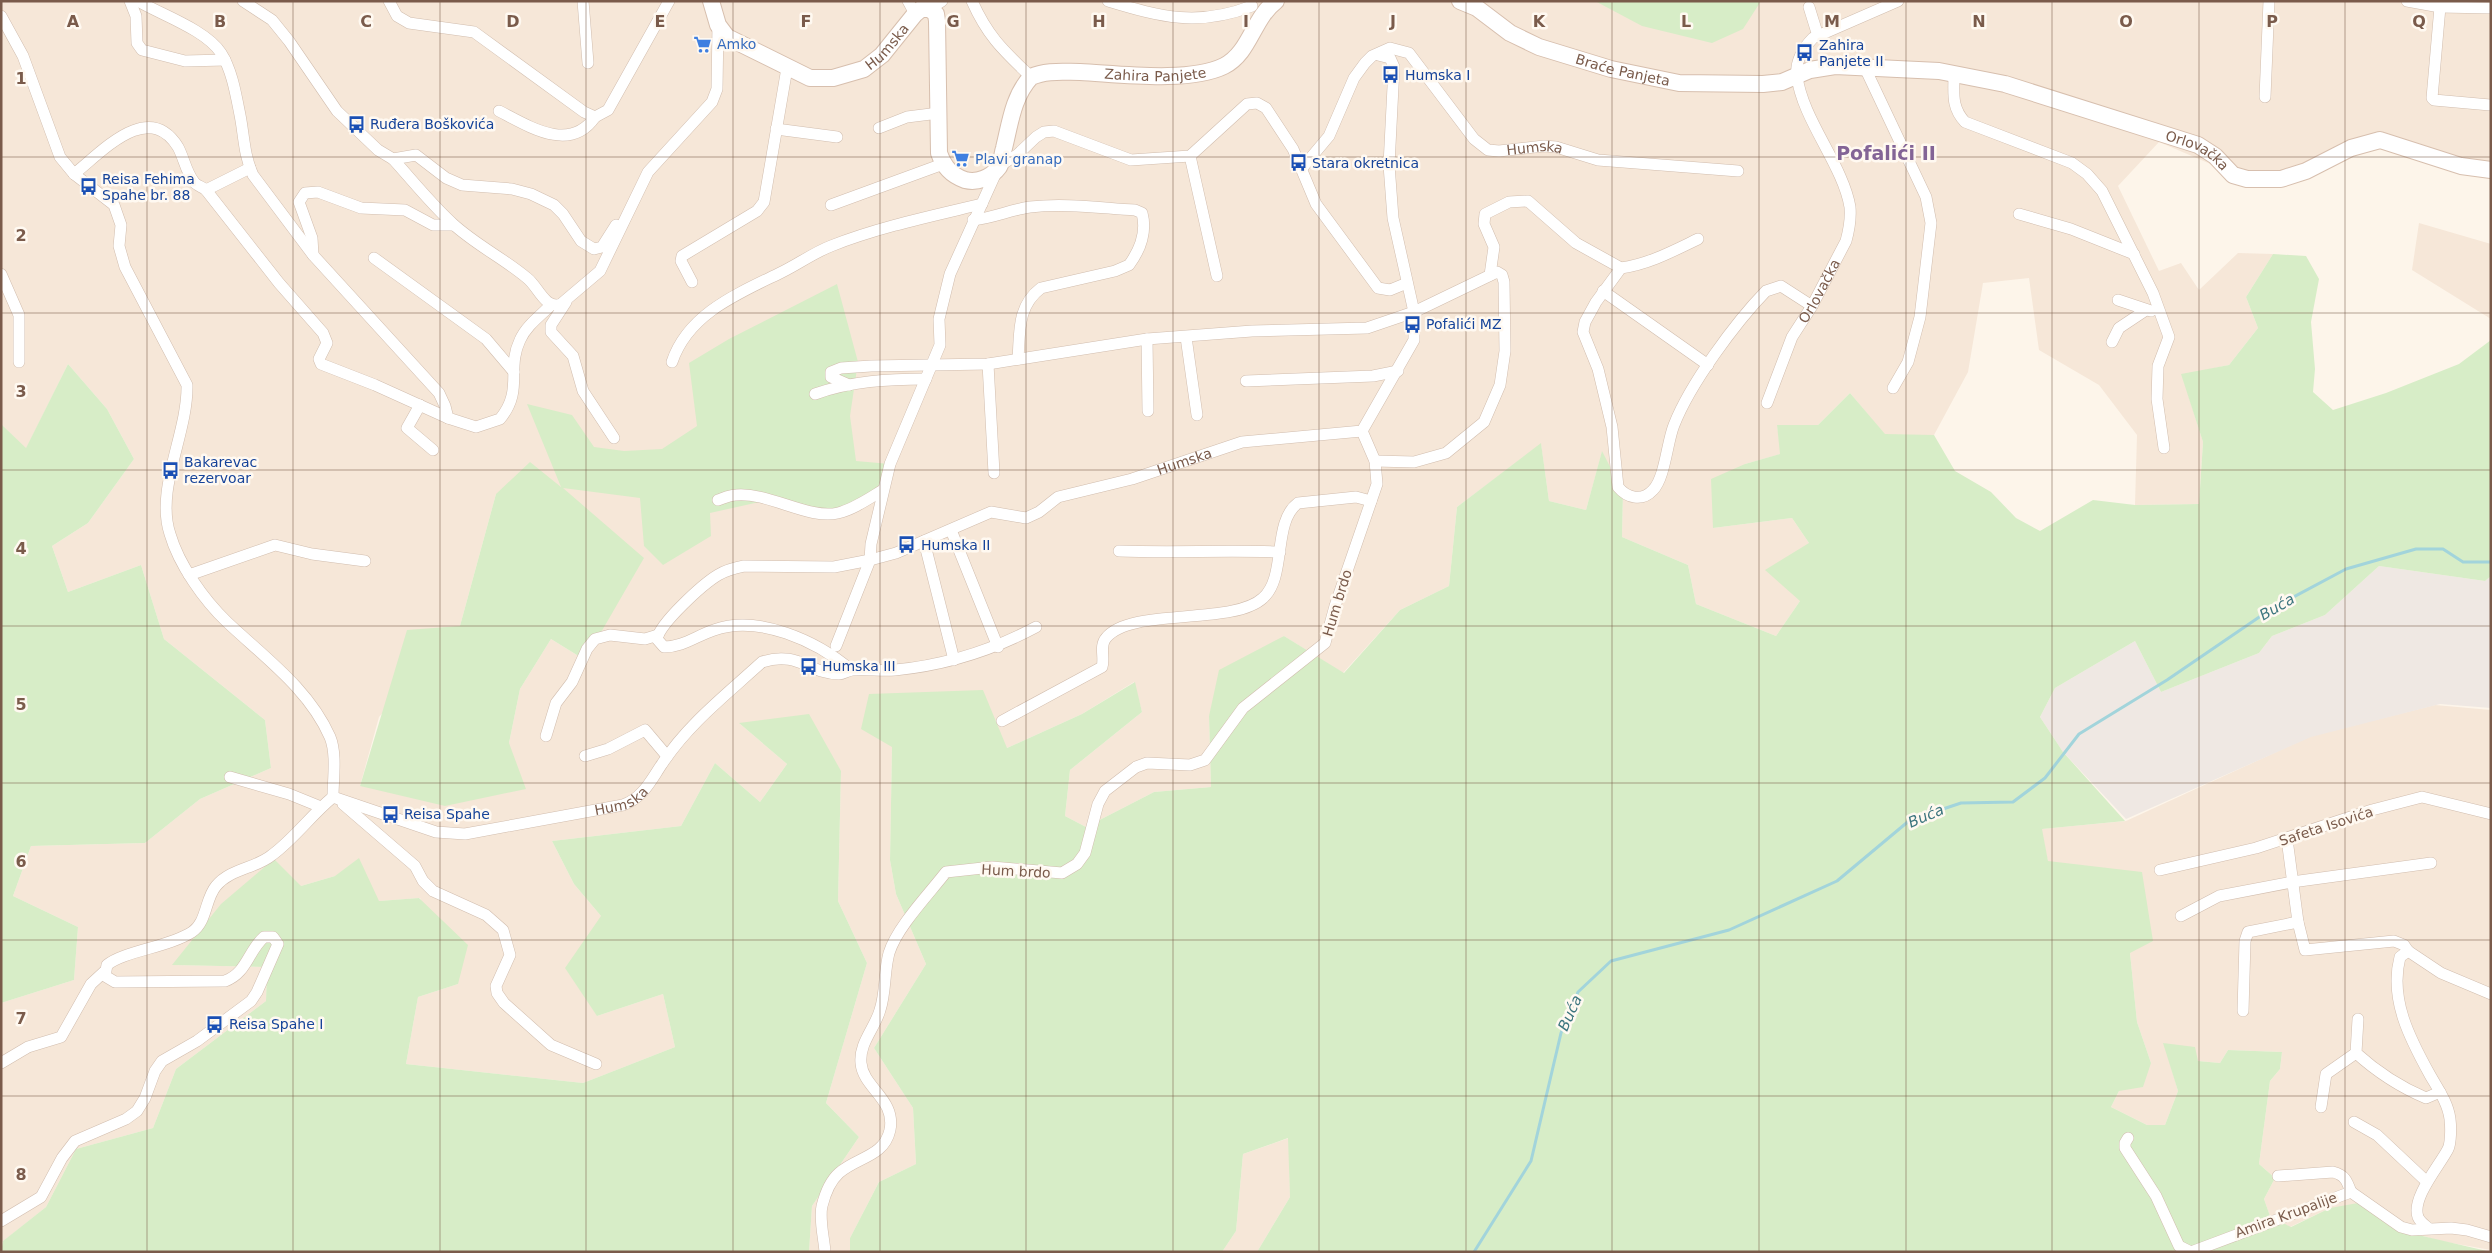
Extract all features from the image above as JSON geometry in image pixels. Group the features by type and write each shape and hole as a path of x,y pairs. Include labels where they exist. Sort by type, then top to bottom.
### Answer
{"street":[{"path":"130,1 138,22 138,46 142,50 185,61 225,60"},
{"path":"138,1 202,36 216,46 225,60 240,115 250,168 313,255 439,393 446,406 448,418"},
{"path":"244,1 272,20 289,41 337,111 378,150 393,159 453,224 481,247 530,280 551,305 557,306 567,300 596,275 604,264 626,215 653,165 704,114 712,102 716,89 718,25"},
{"path":"389,1 397,16 409,23 474,32 584,112 595,117"},
{"path":"583,1 588,63"},
{"path":"499,112 553,135 581,131 588,127 595,117 608,110 669,1"},
{"name":"Humska","path":"711,1 718,25 723,33 735,42 810,78 833,78 864,69 882,55 924,6 936,14 939,153 943,164"},
{"path":"836,646 870,560 882,490 895,448 940,345 939,319 942,298 950,274 999,166 1018,96 1031,77 993,40 983,26 972,1"},
{"path":"1108,1 1179,19 1203,19 1232,14 1251,4 1257,24"},
{"name":"Zahira Panjete","path":"1031,77 1059,72 1180,75 1211,72 1226,65 1234,58 1246,44 1270,6 1276,1"},
{"name":"Braće Panjeta","path":"1460,1 1477,8 1510,33 1539,47 1611,69 1679,82 1740,85 1782,82 1797,75"},
{"path":"1797,75 1799,61 1804,48 1812,38 1898,1"},
{"path":"2265,97 2269,1"},
{"path":"2407,1 2440,7 2491,8"},
{"path":"1809,6 1818,36"},
{"path":"2440,7 2432,98 2434,100 2490,105"},
{"path":"1,16 23,56 60,157 74,174 114,205 121,225 119,246 125,267 187,385 188,405 168,491 166,512 169,533 189,575 225,621 278,669 310,704 330,739 335,798 415,866 433,891 486,915 503,930 509,944 510,955 496,986 497,993 504,1003 551,1045 596,1064"},
{"name":"Humska","path":"1378,55 1390,48 1409,53 1474,139 1488,150 1498,151 1544,146 1556,147 1598,160 1738,171"},
{"path":"1302,167 1329,136 1354,78 1372,56 1378,55 1390,58 1394,67 1389,165 1393,218 1414,312 1414,340 1362,431"},
{"name":"Orlovačka","path":"1767,403 1792,337 1812,306 1846,241 1850,214 1844,190 1804,100 1797,75 1821,67 1939,70 2005,84 2198,145 2216,156 2233,175 2248,179 2281,179 2306,171 2351,148 2380,140 2461,166 2491,170"},
{"path":"692,282 681,261 682,256 757,211 764,202 787,68"},
{"path":"1865,68 1910,161 1930,208 1931,223 1920,317 1908,362 1893,388"},
{"path":"1954,74 1954,103 1957,114 1965,122 2072,163 2087,174 2102,191 2153,293 2169,337 2158,366 2157,399 2164,448"},
{"path":"831,205 943,164 957,177 969,181 982,180 999,166 1017,155 1044,132 1054,131 1131,160 1190,156 1247,104 1257,103 1266,108 1302,167 1316,204 1378,288 1390,290 1407,283"},
{"path":"879,128 907,117 939,113"},
{"path":"74,174 125,133 144,127 166,134 172,139 195,183 206,190 326,338 327,343 319,359 321,364 448,418 476,426 496,422 508,410 514,396 514,372 519,341 528,328 551,305"},
{"path":"776,129 838,137"},
{"path":"393,159 416,155 446,178 462,185 512,188 531,194 559,209 578,238 594,249 602,247 615,226 626,215"},
{"path":"1190,156 1217,276"},
{"path":"206,190 250,168"},
{"path":"313,255 312,238 300,202 302,195 308,192 318,192 361,208 411,211 433,225 453,224"},
{"path":"1490,275 1494,247 1484,224 1484,214 1509,202 1528,201 1576,243 1620,268 1658,258 1698,239"},
{"path":"672,362 677,345 704,315 746,289 829,247 867,234 982,204"},
{"path":"973,220 987,219 1004,211 1059,206 1135,210 1142,213 1144,220 1143,239 1129,265 1115,271 1041,288 1032,294 1025,305 1020,319 1018,359"},
{"path":"2019,214 2071,228 2134,254"},
{"path":"374,258 486,338 514,372"},
{"path":"1620,268 1603,291 1585,322 1583,332 1598,369 1612,427 1618,487 1624,494 1634,498 1645,496 1654,489 1674,425 1701,373 1766,291 1781,286 1812,306"},
{"path":"849,385 831,377 831,372 841,368 871,366 988,364 1147,339 1252,331 1367,328 1414,312 1497,272 1502,275 1504,282 1505,351 1500,385 1484,422 1446,453 1414,462 1375,461"},
{"path":"1,274 19,315 19,362"},
{"path":"1603,291 1708,365"},
{"path":"567,300 551,325 551,332 576,360 583,391 614,438"},
{"path":"2118,300 2160,314"},
{"path":"2112,342 2119,328 2146,310"},
{"path":"1186,337 1197,415"},
{"path":"1147,339 1148,411"},
{"path":"988,364 994,473"},
{"path":"1246,382 1373,376 1398,371"},
{"path":"815,394 838,386 899,379 926,380"},
{"path":"420,405 407,428 433,450"},
{"name":"Humska","path":"658,635 696,591 730,569 744,566 834,567 870,560 896,554 991,512 1026,518 1039,512 1058,497 1132,479 1242,442 1362,431"},
{"name":"Hum brdo","path":"824,1252 822,1208 829,1186 840,1172 879,1150 886,1142 890,1129 890,1114 881,1095 864,1074 861,1059 863,1045 880,1010 890,951 902,930 946,872 992,867 1062,874 1077,864 1085,853 1098,804 1105,790 1136,768 1148,763 1190,765 1205,760 1242,708 1325,643 1335,606 1377,484 1375,461 1362,431"},
{"path":"718,500 736,495 756,496 818,513 836,513 855,507 882,490"},
{"path":"1002,721 1102,667 1105,639 1118,630 1131,624 1239,610 1261,600 1273,583 1287,520 1291,508 1298,503 1356,497 1371,501"},
{"path":"951,530 998,647"},
{"path":"924,541 954,660"},
{"path":"189,575 275,545 312,554 365,561"},
{"path":"1120,551 1280,552"},
{"path":"546,736 556,704 572,682 587,649 596,639 610,635 645,639 658,635 660,644 664,647 674,647 714,630 732,625 752,624 781,632 832,654 851,670"},
{"name":"Humska","path":"335,798 436,832 464,834 623,805 634,801 642,794 667,756 692,726 762,662 776,657 794,660 837,674 851,670 894,670 954,660 998,647 1036,627"},
{"path":"585,756 608,749 645,730 667,756"},
{"path":"230,777 289,794 321,807"},
{"name":"Safeta Isovića","path":"2160,870 2256,848 2372,810 2422,797 2491,814"},
{"path":"1,1063 28,1047 61,1037 92,984 104,972 106,965 114,960 152,948 194,931 201,922 215,886 229,874 271,856 321,807 335,798"},
{"path":"2287,838 2298,922 2305,950 2394,941 2404,945 2408,951 2441,973 2491,994"},
{"path":"2181,916 2219,896 2292,882 2431,863"},
{"path":"2243,1011 2245,941 2248,932 2298,922"},
{"path":"1,1221 41,1197 62,1158 75,1141 126,1119 137,1111 145,1098 155,1070 162,1061 197,1041 251,1001 257,992 278,944 273,937 264,936 243,970 233,978 225,981 120,982 110,980 104,972"},
{"path":"2408,951 2400,956 2399,962 2397,977 2400,1009 2410,1038 2447,1104 2450,1120 2449,1148 2426,1181 2417,1215 2428,1228"},
{"path":"2356,1053 2358,1019"},
{"path":"2356,1053 2374,1069 2408,1091 2426,1098 2440,1092"},
{"path":"2321,1107 2326,1074 2356,1053"},
{"path":"2354,1122 2377,1135 2426,1181"},
{"name":"Amira Krupalije","path":"2128,1138 2125,1148 2156,1196 2179,1246 2191,1252 2351,1192 2401,1227 2412,1230 2428,1228 2467,1230 2491,1237"},
{"path":"2278,1176 2333,1172 2341,1174 2347,1180 2351,1192"}],"shaded area":[{"path":"1,1 2491,1 2491,176 2380,147 2292,178 2234,174 2159,142 2118,186 2159,271 2181,263 2199,290 2238,253 2273,254 2246,297 2258,328 2229,365 2182,375 2203,442 2199,504 2135,505 2137,435 2099,385 2039,350 2029,278 1983,283 1968,372 1934,435 1885,435 1850,393 1818,425 1777,425 1781,454 1745,464 1713,528 1792,518 1809,543 1800,601 1776,636 1696,604 1688,565 1622,537 1623,492 1602,452 1586,510 1549,501 1541,444 1457,507 1449,586 1400,610 1343,673 1284,636 1209,716 1211,787 1154,792 1086,827 1065,816 1070,770 1142,712 1134,682 1082,714 1007,748 892,747 890,860 896,894 926,964 874,1048 913,1108 916,1164 879,1182 850,1238 850,1252 809,1252 812,1206 859,1137 826,1103 867,963 838,901 841,771 739,723 787,764 760,802 715,763 681,826 552,841 574,884 601,916 597,1016 663,994 675,1047 583,1083 406,1064 418,997 458,984 420,898 379,901 335,876 301,886 173,965 267,967 266,1001 176,1069 153,1128 76,1149 46,1207 1,1243 1,1003 74,980 78,927 13,896 31,846 145,843 200,799 271,768 265,720 164,639 141,565 68,592 52,546 88,523 134,459 107,409 68,364 26,449 1,424","holes":["496,494 585,660 551,639 520,689 509,743 360,786 379,717 460,626"]},
{"path":"2419,223 2491,244 2491,319 2412,270"},
{"path":"2379,566 2485,581 2491,576 2491,708 2440,704 2311,737 2126,819 2063,752 2040,717 2055,688 2135,641 2161,692 2259,653 2272,636 2325,615"},
{"path":"2435,705 2491,710 2491,1250 2440,1241 2330,1208 2290,1227 2270,1216 2264,1199 2275,1178 2259,1164 2270,1081 2280,1069 2282,1052 2228,1050 2220,1063 2198,1061 2164,1043 2178,1091 2165,1125 2147,1125 2111,1107 2119,1091 2151,1063 2137,1022 2130,953 2048,862 2041,829 2126,821 2311,736"},
{"path":"1289,1138 1290,1197 1257,1252 1222,1252 1236,1231 1243,1154"}],"green space":[{"path":"1595,1 1761,1 1743,29 1712,43 1642,26"},
{"path":"2273,254 2306,256 2319,279 2311,322 2315,369 2313,392 2333,410 2386,393 2459,364 2491,340 2491,576 2485,581 2379,566 2325,615 2272,636 2259,653 2161,692 2135,641 2055,688 2040,717 2063,752 2125,821 2042,829 2048,861 2142,872 2153,941 2130,953 2137,1022 2151,1063 2143,1087 2119,1091 2111,1107 2147,1125 2165,1125 2178,1091 2163,1043 2195,1047 2198,1061 2220,1063 2228,1050 2282,1052 2280,1069 2270,1081 2259,1164 2275,1178 2264,1199 2270,1216 2291,1227 2330,1208 2358,1203 2397,1230 2491,1252 1257,1252 1290,1197 1288,1138 1243,1154 1236,1231 1222,1252 850,1252 850,1238 879,1182 916,1164 913,1108 874,1048 926,964 896,894 890,860 892,747 861,729 869,694 983,690 1007,748 1082,714 1135,682 1142,712 1070,770 1065,816 1086,827 1154,792 1211,787 1209,716 1219,670 1284,636 1344,673 1400,610 1449,586 1457,507 1541,443 1549,501 1586,510 1602,451 1623,492 1622,537 1688,565 1696,604 1776,636 1800,601 1765,570 1809,543 1792,518 1713,528 1711,479 1745,464 1780,454 1777,425 1818,425 1850,393 1885,434 1934,435 1955,471 1991,492 2016,518 2040,531 2093,500 2135,505 2199,504 2203,442 2181,374 2229,365 2258,328 2246,297"},
{"path":"837,284 858,362 850,416 856,461 890,464 886,476 868,499 818,513 773,499 710,513 711,536 663,565 644,546 640,498 563,488 644,558 585,660 551,639 520,689 509,743 526,789 445,806 360,786 407,630 460,626 496,494 530,462 561,487 527,404 572,415 594,447 624,451 662,449 697,426 689,363 729,339"},
{"path":"68,364 107,409 134,459 88,523 52,546 68,592 141,565 164,639 265,720 271,768 200,799 145,843 31,846 13,896 78,927 74,980 1,1003 1,424 26,448"},
{"path":"809,714 841,771 838,901 867,963 826,1103 859,1137 812,1206 809,1252 1,1252 3,1241 46,1207 76,1149 153,1128 176,1069 266,1001 267,967 172,965 221,904 274,859 301,886 335,876 359,858 379,901 419,898 468,945 458,984 418,997 406,1064 583,1083 675,1047 663,994 597,1016 565,968 601,916 574,884 552,841 681,826 715,763 760,802 787,764 739,723"}],"waterway":[{"name":"Buća","path":"1474,1252 1531,1161 1561,1033 1578,992 1611,961 1729,930 1837,881 1910,820 1961,803 2013,802 2045,778 2079,734 2167,680 2271,609 2346,569 2416,549 2443,549 2463,562 2491,562"}],"place":[{"name":"Amko","path":"703,44"},
{"name":"Zahira Panjete II","path":"1805,53"},
{"name":"Humska I","path":"1391,75"},
{"name":"Ruđera Boškovića","path":"356,124"},
{"name":"Plavi granap","path":"961,159"},
{"name":"Stara okretnica","path":"1298,163"},
{"name":"Reisa Fehima Spahe br. 88","path":"88,187"},
{"name":"Pofalići MZ","path":"1412,324"},
{"name":"Bakarevac rezervoar","path":"170,470"},
{"name":"Humska II","path":"907,545"},
{"name":"Humska III","path":"808,666"},
{"name":"Reisa Spahe","path":"390,814"},
{"name":"Reisa Spahe I","path":"215,1024"}],"district":[{"name":"Pofalići II","path":"1886,153"}]}
